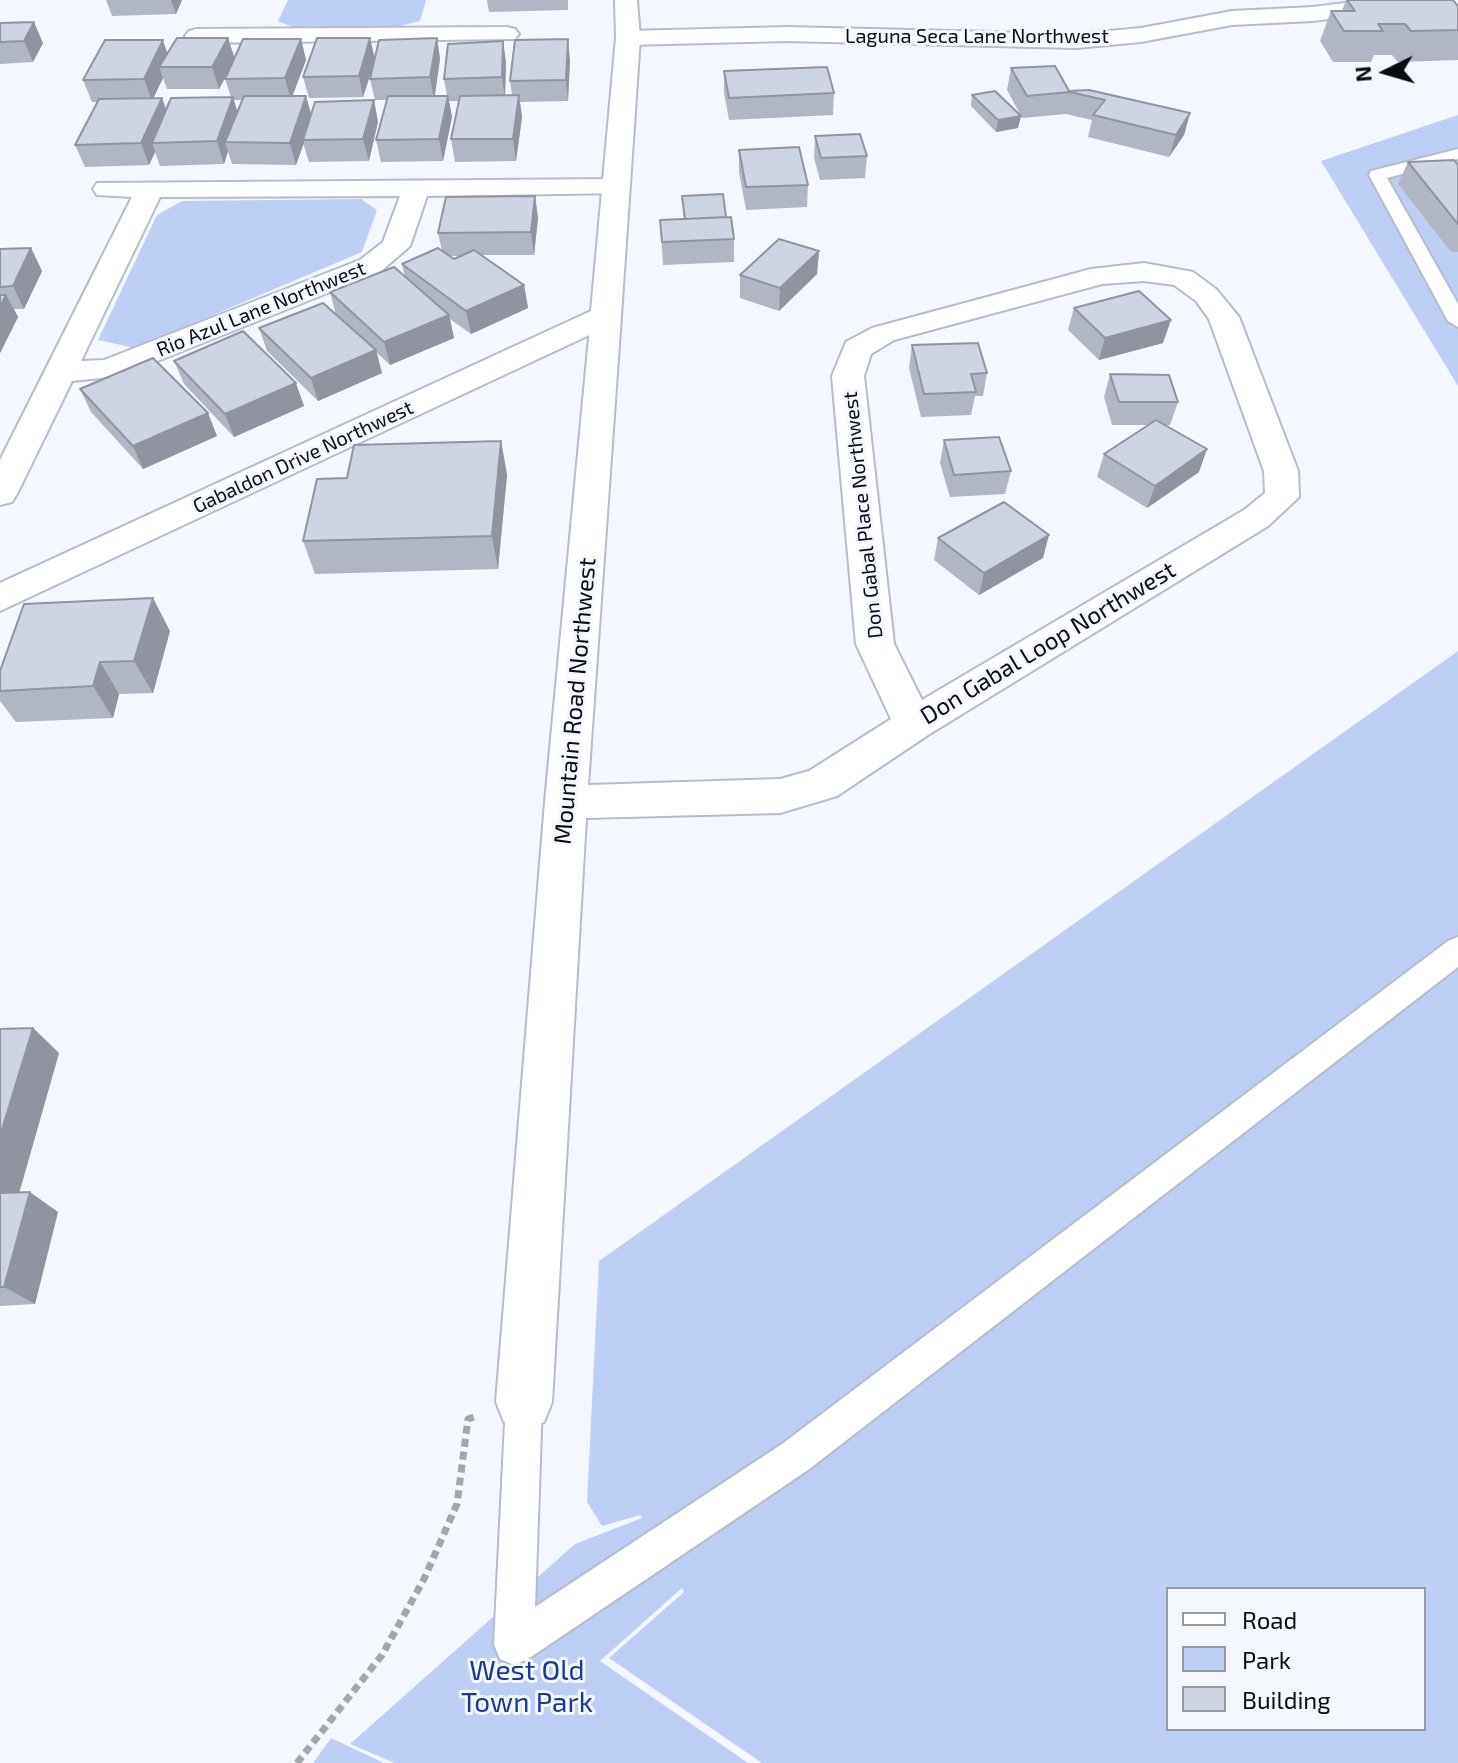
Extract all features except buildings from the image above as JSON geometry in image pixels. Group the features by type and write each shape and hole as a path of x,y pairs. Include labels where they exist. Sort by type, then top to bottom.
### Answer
{"street":[{"name":"Mountain Road Northwest","path":"524,1402 566,802 628,38 626,0"},
{"name":"Laguna Seca Lane Northwest","path":"628,38 787,34 1076,41 1141,35 1232,18 1313,14 1419,0"},
{"path":"248,36 261,12"},
{"path":"197,36 248,36 444,23 507,34"},
{"name":"Rio Azul Lane Northwest","path":"60,372 109,369 370,266 396,246 417,187"},
{"path":"107,189 615,187"},
{"path":"0,494 150,189"},
{"name":"Don Gabal Place Northwest","path":"914,724 875,644 848,376 857,349 883,334 1101,275 1144,272 1183,278"},
{"name":"Don Gabal Loop Northwest","path":"566,802 780,796 822,784 914,724 1256,518 1282,497 1281,471 1224,317 1206,295 1183,278"},
{"name":"Gabaldon Drive Northwest","path":"0,598 606,316"}],"lane":[{"path":"1456,312 1377,175 1458,154"},
{"path":"524,1402 514,1645 795,1457 1458,950"}],"path":[{"path":"297,1763 382,1655 424,1579 457,1504 468,1419 524,1402"}],"green space":[{"path":"288,0 426,0 420,21 396,27 295,28 278,21"},
{"path":"1458,115 1458,386 1321,161"},
{"path":"361,199 377,210 362,252 135,348 98,340 157,215 182,201"},
{"name":"West Old Town Park","path":"1458,651 1458,1763 762,1763 609,1658 684,1592 682,1588 600,1661 748,1763 395,1763 350,1744 575,1544 642,1518 640,1515 602,1526 587,1502 599,1261"},
{"path":"331,1738 384,1763 313,1763"}]}
